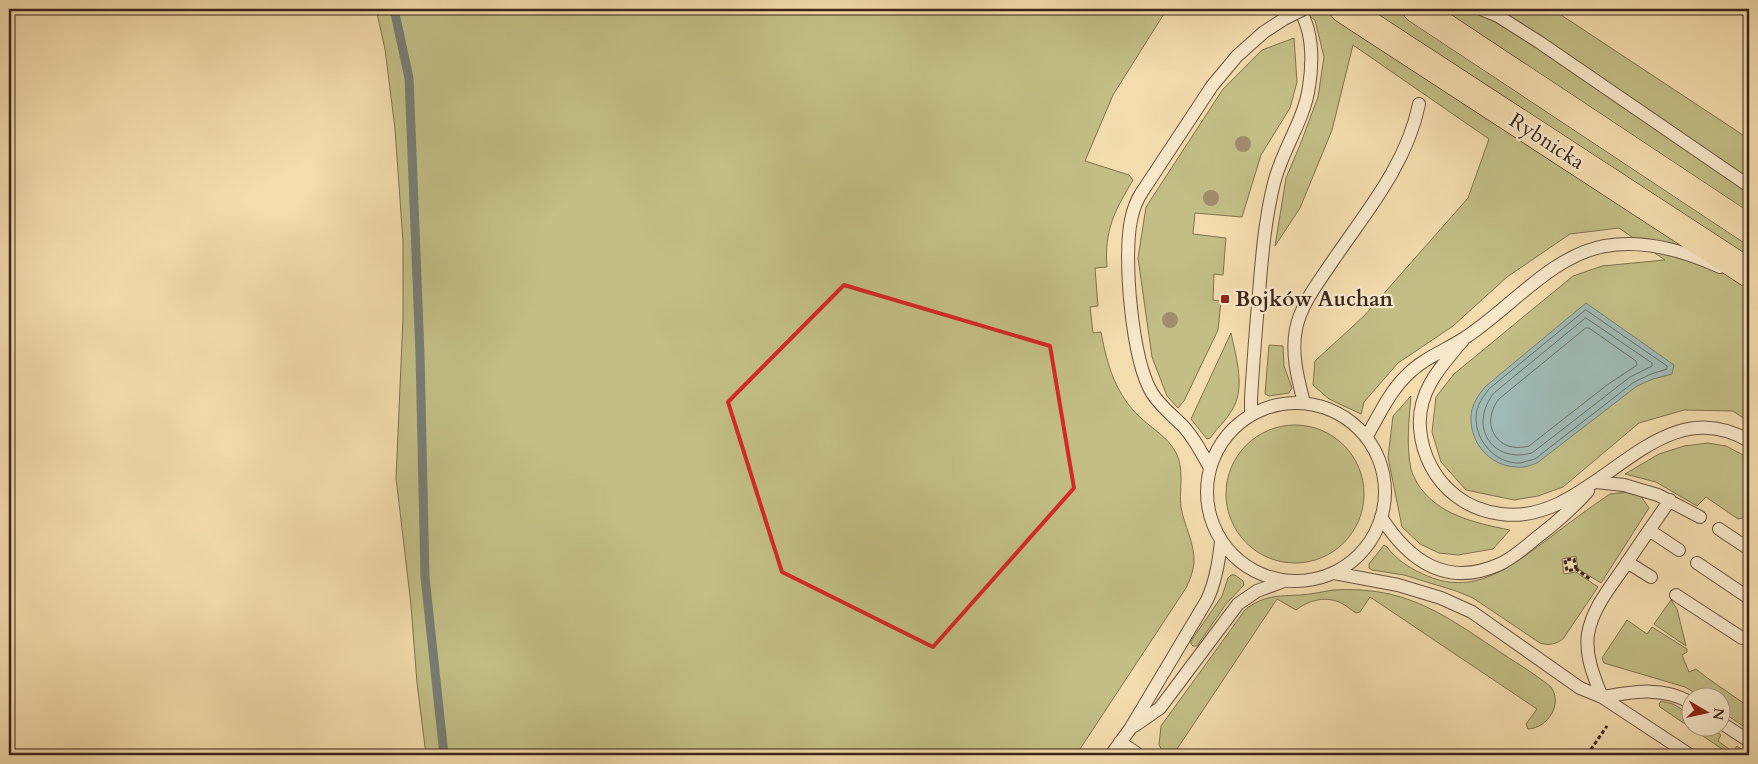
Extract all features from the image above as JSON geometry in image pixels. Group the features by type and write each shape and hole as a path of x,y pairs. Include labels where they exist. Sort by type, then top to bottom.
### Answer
{"main road":[{"name":"Rybnicka","path":"1344,9 1749,273"},
{"name":"Rybnicka","path":"1417,9 1749,229"}],"lane":[{"path":"1251,415 1250,399 1260,282 1269,207 1276,174 1303,110 1309,86 1311,60 1309,35 1300,9"},
{"path":"1210,468 1184,427 1157,401 1140,366 1132,313 1128,259 1130,221 1137,200 1212,86 1237,56 1264,32 1304,9"},
{"path":"1481,9 1498,16 1538,42 1749,186"},
{"path":"1304,403 1294,351 1296,329 1302,309 1393,171 1411,137 1419,104"},
{"path":"1367,436 1391,393 1408,374 1425,360 1464,339 1561,264 1590,250 1606,246 1634,245 1668,249 1707,261 1749,281"},
{"path":"1464,339 1434,375 1429,385 1421,410 1420,432 1430,466 1447,489 1476,508 1491,512 1520,515 1537,513 1551,508 1596,482 1640,450 1686,429 1719,429 1732,432 1749,441"},
{"path":"1304,403 1330,410 1353,424 1367,436 1379,460 1384,479 1385,498 1381,517 1371,540 1355,559 1334,573 1309,581 1284,581 1259,574 1237,560 1221,541 1210,518 1206,493 1210,468 1219,447 1233,429 1251,415 1277,405 1304,403"},
{"path":"1596,482 1624,485 1658,495 1700,517"},
{"path":"1381,517 1397,540 1422,562 1451,571 1472,571 1501,563 1517,554 1572,510 1596,482"},
{"path":"1602,697 1591,670 1588,653 1588,636 1591,621 1597,607 1670,500"},
{"path":"1719,529 1749,548"},
{"path":"1649,530 1679,550"},
{"path":"1111,755 1130,729 1208,600 1218,567 1221,541"},
{"path":"1627,562 1651,578"},
{"path":"1698,563 1749,598"},
{"path":"1334,573 1425,592 1472,612 1580,688 1602,697 1690,755"},
{"path":"1130,729 1160,708 1238,604 1257,591 1284,581"},
{"path":"1676,594 1742,638"},
{"path":"1602,697 1649,690 1672,694 1680,698"},
{"path":"1730,729 1749,741"},
{"path":"1120,742 1139,755"}],"path":[{"path":"1587,755 1618,708"}],"highlighted area":[{"path":"844,285 1050,346 1074,488 933,647 782,572 728,402"}],"shaded area":[{"path":"376,9 1167,9 1113,95 1085,161 1129,175 1133,180 1116,211 1109,231 1107,267 1095,268 1098,306 1090,307 1093,333 1101,332 1106,356 1119,390 1133,410 1168,442 1178,458 1181,472 1182,514 1193,548 1194,563 1186,588 1076,755 426,755 396,478 403,318 403,242 395,129 385,49"},
{"path":"1299,9 1552,9 1749,139 1749,422 1733,411 1684,410 1639,423 1563,487 1538,496 1514,500 1466,490 1441,462 1432,432 1436,397 1454,374 1573,276 1602,266 1665,260 1619,228 1570,234 1507,277 1453,326 1398,363 1364,402 1361,414 1329,399 1313,385 1315,361 1364,316 1468,198 1489,139 1353,45 1332,130 1300,208 1275,246 1286,178 1318,97 1324,57 1315,20"},
{"path":"1294,38 1297,82 1290,108 1261,155 1242,217 1195,213 1193,234 1226,238 1223,275 1214,274 1213,300 1221,301 1218,330 1184,401 1178,408 1167,396 1152,357 1138,258 1146,207 1223,89 1262,50"},
{"path":"1231,333 1239,372 1236,401 1230,414 1210,438 1207,439 1191,419"},
{"path":"1269,345 1283,346 1284,366 1292,388 1289,393 1269,396 1265,394"},
{"path":"1411,396 1408,433 1409,460 1411,471 1417,483 1425,494 1446,510 1470,520 1510,530 1493,549 1458,555 1439,553 1420,544 1402,527 1388,457 1393,416"},
{"path":"1295,425 1321,430 1344,445 1359,468 1364,494 1359,520 1344,543 1321,558 1295,563 1269,558 1246,543 1231,520 1226,494 1231,468 1246,445 1269,430"},
{"path":"1708,443 1726,446 1749,458 1749,517 1738,519 1706,497 1697,506 1656,482 1625,474 1659,454 1684,446"},
{"path":"1628,492 1640,495 1649,508 1601,583 1578,569 1576,556 1562,559 1564,574 1576,572 1598,587 1563,639 1555,643 1540,643 1473,598 1456,591 1404,575 1369,568 1369,564 1384,545 1403,563 1423,574 1441,581 1458,583 1475,581 1505,569 1519,560 1610,494"},
{"path":"1231,575 1235,575 1243,581 1244,585 1226,604 1197,646 1193,646 1191,641 1222,596 1228,578"},
{"path":"1333,590 1380,592 1400,597 1437,612 1531,672 1551,687 1555,701 1552,714 1542,724 1528,729 1526,724 1537,709 1370,597 1360,612 1356,613 1337,601 1325,599 1312,601 1296,610 1277,599 1173,755 1165,755 1159,745 1161,726 1245,610 1258,601 1272,597 1305,595"},
{"path":"1671,600 1677,609 1686,646 1654,624"},
{"path":"1627,620 1647,634 1652,627 1687,649 1687,652 1682,655 1689,672 1696,669 1719,686 1682,686 1604,663 1602,658"},
{"path":"1730,694 1749,707 1749,730 1730,717"},
{"path":"1661,701 1680,708 1680,721 1660,707"},
{"path":"1703,736 1720,736 1718,741 1733,752 1737,746 1749,755 1731,755"}],"water":[{"path":"1586,303 1674,365 1672,374 1637,386 1537,463 1518,467 1499,463 1484,452 1474,436 1471,413 1478,396 1486,386"}],"waterway":[{"path":"394,9 409,78 420,354 425,577 444,755"}],"place":[{"name":"Bojków Auchan","path":"1225,299"}]}
